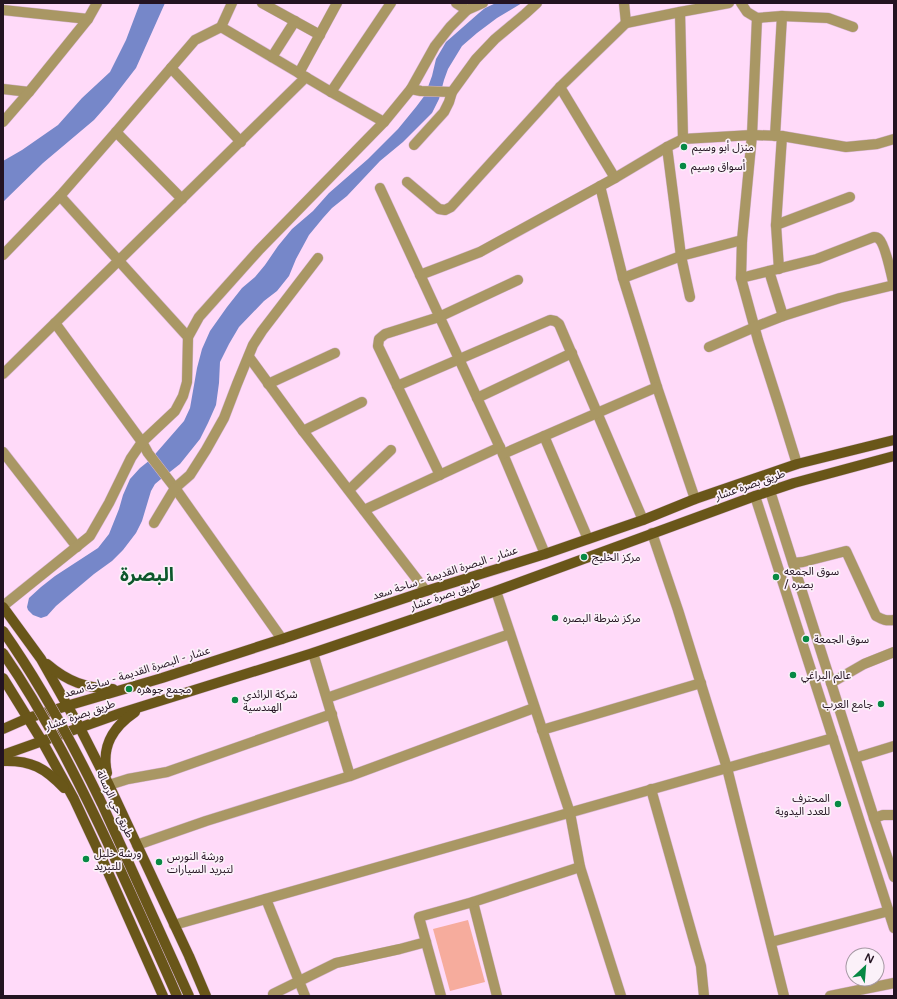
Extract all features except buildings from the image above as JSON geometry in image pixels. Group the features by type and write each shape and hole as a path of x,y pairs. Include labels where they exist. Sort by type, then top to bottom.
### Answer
{"main road":[{"name":"عشار - البصرة القديمة - ساحة سعد","path":"3,729 28,718 162,678 426,591 545,554 643,520 695,498 797,464 894,440"},
{"name":"طريق بصرة عشار","path":"3,755 121,713 312,653 496,591 755,496 794,483 894,456"},
{"path":"3,607 41,659 110,785 206,996"},
{"name":"طريق حي الرسالة","path":"3,631 19,653 43,692 87,773 189,996"},
{"path":"3,653 19,676 83,789 145,922 177,996"},
{"path":"41,659 58,673 77,684 100,689 121,690"},
{"path":"3,678 42,741 74,799 163,996"},
{"path":"110,785 105,760 110,738 123,720 143,706"},
{"path":"3,761 27,763 43,769 51,775 74,799"}],"street":[{"path":"3,122 88,19 97,3"},
{"path":"3,255 60,196 195,40 221,27 232,3"},
{"path":"262,3 320,35"},
{"path":"3,374 241,142 303,75 320,35 337,3"},
{"path":"331,92 390,3"},
{"path":"456,3 467,10"},
{"path":"3,607 90,536 118,486 131,458 142,442 175,411 183,396 187,382 188,337 200,318 259,250 416,90 435,46 450,27 467,10 483,3"},
{"path":"414,145 444,112 449,102 448,92 494,39 537,3"},
{"path":"624,3 626,23"},
{"path":"406,182 439,209 445,210 450,208 560,87 626,23 729,3"},
{"path":"741,3 747,12 757,18 782,16 828,18 853,27"},
{"path":"3,10 88,19"},
{"path":"680,12 683,139"},
{"path":"779,269 776,225 782,16"},
{"path":"757,18 752,135 742,240 741,278 758,340 797,464"},
{"path":"272,57 294,21"},
{"path":"221,27 384,122"},
{"path":"171,68 241,142"},
{"path":"560,87 615,178"},
{"path":"3,89 29,92"},
{"path":"416,90 448,92"},
{"path":"116,132 182,199"},
{"path":"420,275 480,252 683,139 752,135 779,136 846,147 877,144 894,139"},
{"path":"667,147 681,256 690,297"},
{"path":"600,186 623,278 657,387 695,498"},
{"path":"380,188 501,450 545,554"},
{"path":"60,196 188,337"},
{"path":"776,225 850,197"},
{"path":"709,347 783,316 840,298 894,286 881,241 874,237 817,259 741,278"},
{"path":"623,278 681,256 742,240"},
{"path":"154,523 172,485 190,475 224,418 253,345 318,258"},
{"path":"769,271 783,316"},
{"path":"440,474 378,346 379,339 385,334 439,317 518,280"},
{"path":"397,386 550,320 555,321 559,324 572,353 643,520"},
{"path":"55,323 142,442 148,453 282,639"},
{"path":"268,384 335,353"},
{"path":"477,398 572,353"},
{"path":"248,357 426,591"},
{"path":"364,510 440,474 501,450 544,436 657,387"},
{"path":"304,431 362,402"},
{"path":"544,436 588,539"},
{"path":"348,490 392,450"},
{"path":"3,452 77,547"},
{"path":"770,491 894,877"},
{"path":"755,496 894,928"},
{"path":"652,533 678,610 727,768 784,996"},
{"path":"793,563 803,562 846,550 876,616 882,620 894,620"},
{"path":"496,591 570,813 580,867 621,996"},
{"path":"327,698 510,634"},
{"path":"831,683 864,664 894,652"},
{"path":"312,653 350,776"},
{"path":"542,730 701,683"},
{"path":"137,845 206,821 350,776 534,708"},
{"path":"110,785 128,779 167,772 332,714"},
{"path":"174,925 833,738"},
{"path":"855,758 894,746"},
{"path":"651,789 700,966 704,996"},
{"path":"874,818 883,815 894,815"},
{"path":"441,996 419,917 473,902 580,867"},
{"path":"266,899 305,996"},
{"path":"473,902 497,996"},
{"path":"771,942 888,911"},
{"path":"273,994 336,963 400,950 426,942"},
{"path":"830,996 894,983"}],"shaded area":[{"path":"468,920 485,982 450,991 433,929"}],"water":[{"path":"140,3 165,3 136,68 94,120 43,163 3,202 3,161 22,150 58,125 82,98 110,72 126,40"},
{"path":"496,3 522,3 497,18 462,46 448,69 439,99 432,113 403,142 380,161 347,196 332,208 309,235 289,276 277,291 264,301 239,327 220,362 216,405 200,439 180,464 155,484 151,491 142,521 136,533 112,561 56,606 47,616 41,618 33,615 27,607 29,598 55,576 98,548 109,534 130,479 150,460 184,421 190,408 202,349 210,331 227,307 242,288 255,277 265,265 292,229 313,211 329,193 368,159 398,129 425,95 436,59 446,42 485,8"}],"place":[{"name":"منزل أبو وسيم","path":"684,147"},
{"name":"أسواق وسيم","path":"683,166"},
{"name":"مركز الخليج","path":"584,557"},
{"name":"سوق الجمعه / بصره","path":"776,577"},
{"name":"مركز شرطة البصره","path":"555,618"},
{"name":"سوق الجمعة","path":"806,639"},
{"name":"عالم البراغي","path":"793,675"},
{"name":"مجمع جوهره","path":"129,689"},
{"name":"شركة الرائدي الهندسية","path":"235,700"},
{"name":"جامع العرب","path":"881,704"},
{"name":"المحترف للعدد اليدوية","path":"838,804"},
{"name":"ورشة خليل للتبريد","path":"86,859"},
{"name":"ورشة النورس لتبريد السيارات","path":"159,862"}],"district":[{"name":"البصرة","path":"147,575"}]}
